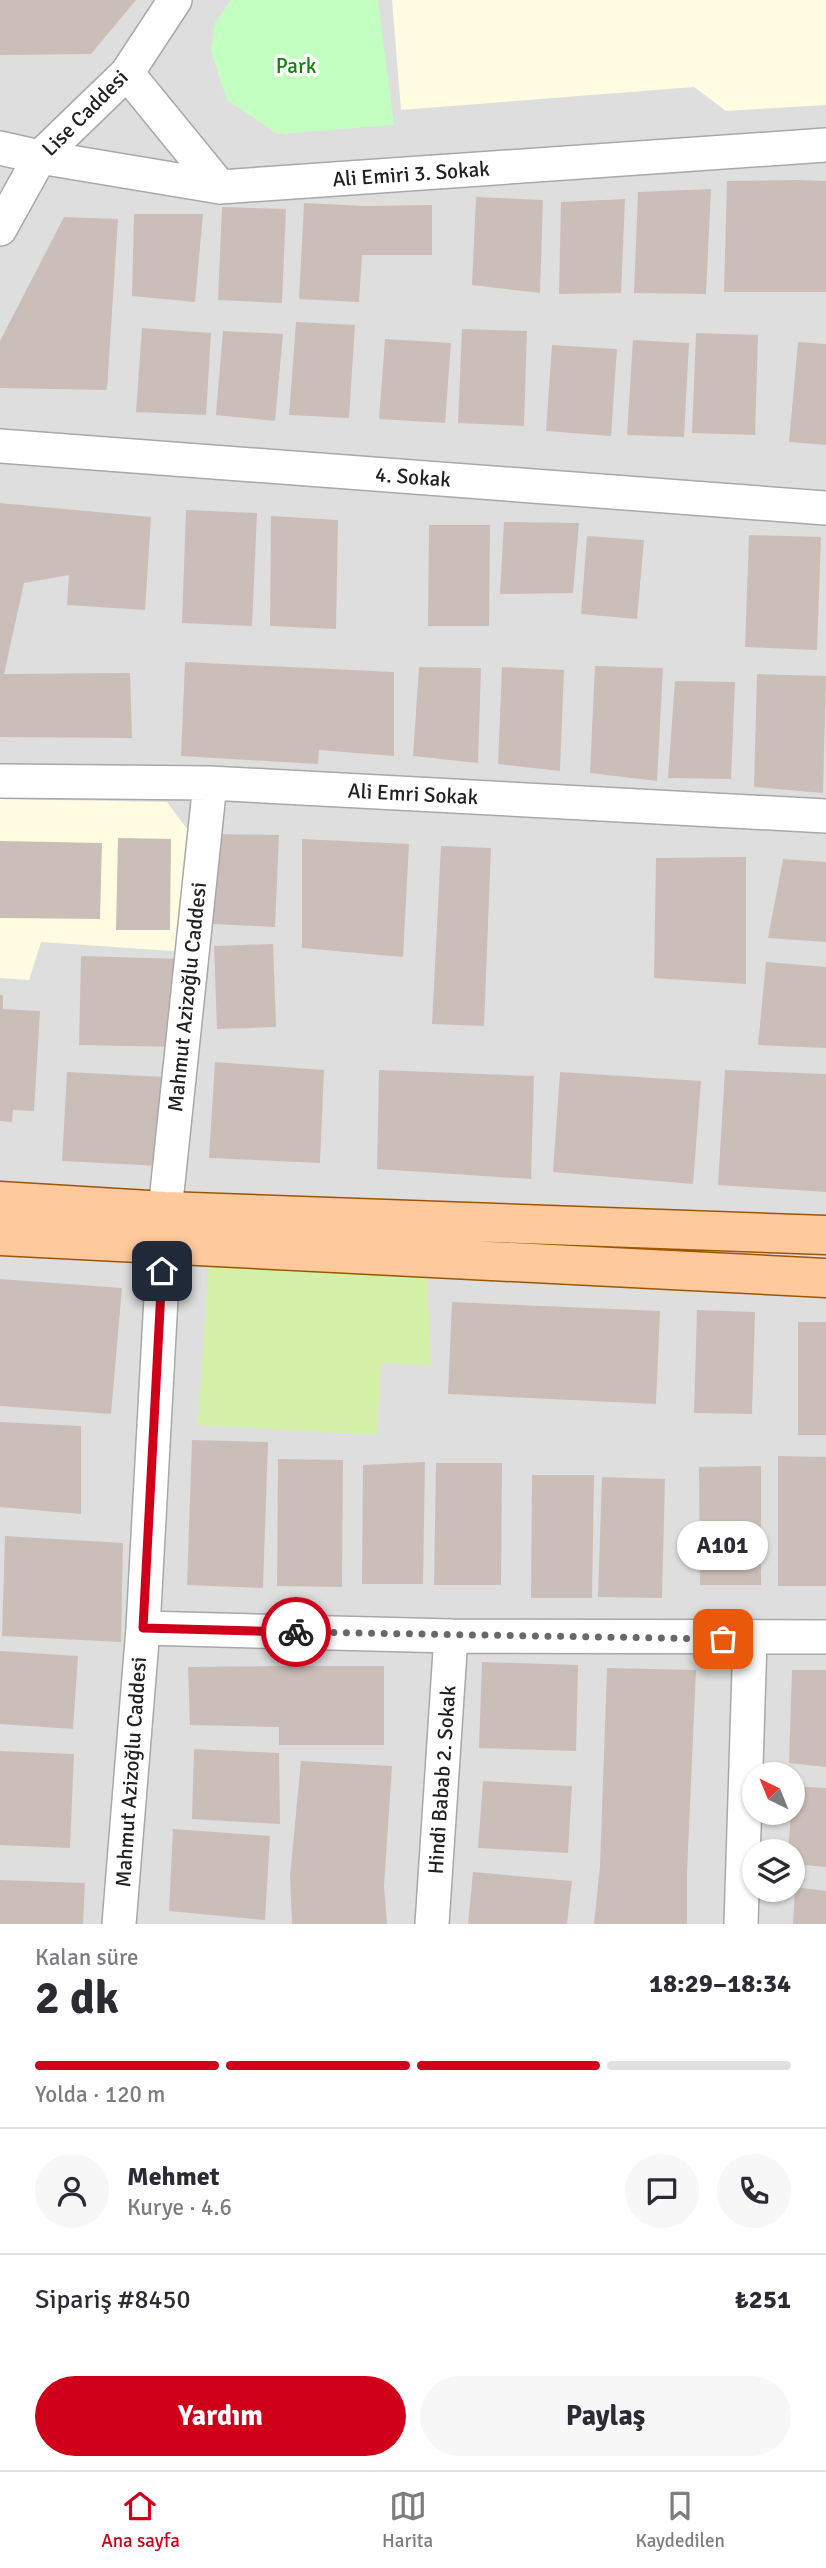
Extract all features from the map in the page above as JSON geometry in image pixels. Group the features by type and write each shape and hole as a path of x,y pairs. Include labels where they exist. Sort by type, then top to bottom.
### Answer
{"main road":[{"path":"0,1201 164,1227 826,1278"},
{"path":"0,1236 164,1227 826,1235"}],"street":[{"name":"Lise Caddesi","path":"0,229 40,158 127,73 175,0"},
{"path":"127,73 220,187"},
{"name":"Ali Emiri 3. Sokak","path":"0,148 40,158 220,187 826,145"},
{"name":"4. Sokak","path":"0,446 826,508"},
{"name":"Ali Emri Sokak","path":"0,781 210,783 826,816"},
{"name":"Mahmut Azizoğlu Caddesi","path":"119,1924 143,1628 164,1227 210,783"},
{"path":"143,1628 451,1636 750,1639 826,1637"},
{"name":"Hindi Babab 2. Sokak","path":"432,1924 451,1636"},
{"path":"741,1924 750,1639"}],"shaded area":[{"path":"0,0 826,0 826,1924 0,1924"},
{"path":"392,0 826,0 826,105 726,111 694,87 401,110"},
{"path":"0,799 167,802 190,833 188,952 41,942 29,980 0,978"}],"green space":[{"name":"Park","path":"231,0 378,0 394,125 278,134 227,100 211,51 215,23"},
{"path":"209,1259 427,1278 431,1366 381,1362 377,1435 198,1425"}],"building":[{"path":"0,0 136,0 91,54 0,55"},
{"path":"727,181 826,181 826,292 724,292"},
{"path":"711,189 706,294 634,293 638,192"},
{"path":"476,197 543,200 540,293 472,285"},
{"path":"625,199 621,293 559,294 561,202"},
{"path":"304,203 432,205 432,255 362,255 359,302 299,299"},
{"path":"222,207 286,209 282,303 218,300"},
{"path":"134,214 203,214 195,302 132,296"},
{"path":"64,217 118,219 107,390 0,388 0,341"},
{"path":"296,322 355,325 349,418 289,415"},
{"path":"142,328 211,333 206,415 136,412"},
{"path":"462,329 527,331 524,426 458,423"},
{"path":"223,331 283,334 275,421 216,415"},
{"path":"696,333 758,335 755,435 692,433"},
{"path":"385,339 451,343 445,423 379,419"},
{"path":"633,340 689,343 684,437 627,435"},
{"path":"798,342 826,344 826,445 789,442"},
{"path":"552,345 617,349 611,436 546,431"},
{"path":"0,503 151,517 145,610 67,605 69,575 24,583 4,674 130,673 132,738 0,737"},
{"path":"186,510 257,513 252,626 182,623"},
{"path":"271,516 338,520 336,629 270,626"},
{"path":"504,522 579,523 573,593 500,594"},
{"path":"429,525 490,525 489,626 428,626"},
{"path":"749,535 821,537 817,650 745,647"},
{"path":"587,536 644,540 637,619 581,614"},
{"path":"185,662 394,672 394,756 319,750 318,764 181,756"},
{"path":"595,666 663,668 657,781 590,773"},
{"path":"419,667 481,668 478,763 413,756"},
{"path":"502,667 564,670 560,771 498,764"},
{"path":"757,674 826,676 823,793 754,787"},
{"path":"675,681 735,682 731,779 668,778"},
{"path":"217,834 279,835 275,927 212,924"},
{"path":"118,838 171,839 170,930 116,930"},
{"path":"302,839 409,844 403,957 302,948"},
{"path":"0,841 102,843 100,919 0,918"},
{"path":"441,846 491,848 484,1026 432,1024"},
{"path":"746,857 746,984 654,978 656,858"},
{"path":"783,859 826,862 826,942 768,938"},
{"path":"273,944 276,1027 217,1029 214,946"},
{"path":"81,956 181,959 179,1047 79,1045"},
{"path":"766,962 826,967 826,1048 758,1045"},
{"path":"0,995 3,995 3,1009 40,1011 34,1111 13,1110 12,1122 0,1121"},
{"path":"215,1062 324,1070 320,1163 209,1158"},
{"path":"379,1070 534,1076 531,1179 377,1169"},
{"path":"725,1070 826,1074 826,1192 718,1185"},
{"path":"67,1072 165,1077 161,1166 62,1161"},
{"path":"560,1072 701,1081 693,1184 553,1172"},
{"path":"0,1279 122,1288 111,1414 0,1406"},
{"path":"452,1302 660,1311 656,1404 448,1394"},
{"path":"697,1310 755,1312 752,1414 694,1413"},
{"path":"798,1322 826,1322 826,1435 798,1435"},
{"path":"0,1422 81,1426 81,1514 0,1507"},
{"path":"192,1440 268,1442 263,1588 187,1585"},
{"path":"778,1456 826,1457 826,1586 778,1586"},
{"path":"278,1459 343,1460 342,1587 277,1586"},
{"path":"425,1462 423,1584 362,1584 363,1465"},
{"path":"436,1463 502,1463 501,1585 434,1585"},
{"path":"761,1466 761,1585 700,1585 699,1467"},
{"path":"532,1475 594,1475 592,1598 531,1598"},
{"path":"602,1477 665,1479 662,1598 598,1597"},
{"path":"5,1536 123,1543 121,1642 2,1636"},
{"path":"0,1651 78,1656 73,1729 0,1724"},
{"path":"482,1662 578,1665 576,1751 479,1748"},
{"path":"384,1666 384,1745 279,1745 279,1727 190,1725 188,1667"},
{"path":"607,1668 696,1670 687,1924 594,1924 600,1866"},
{"path":"792,1670 826,1670 826,1767 805,1765 805,1762 789,1762"},
{"path":"194,1749 279,1753 280,1824 192,1819"},
{"path":"0,1751 74,1754 70,1848 0,1845"},
{"path":"301,1761 392,1766 384,1886 387,1924 292,1924 290,1876"},
{"path":"483,1781 572,1786 568,1853 478,1848"},
{"path":"805,1787 826,1788 826,1867 805,1865 805,1839 789,1839 790,1825 805,1825"},
{"path":"173,1829 270,1836 265,1920 169,1911"},
{"path":"473,1872 572,1881 567,1924 468,1924"},
{"path":"0,1880 85,1883 83,1924 0,1924"},
{"path":"805,1888 826,1891 826,1924 793,1924 794,1902 805,1902"}],"way so far":[{"path":"296,1632 723,1639"}],"place":[{"name":"A101","path":"723,1639"}],"route":[{"path":"162,1271 143,1628 296,1632"}]}
